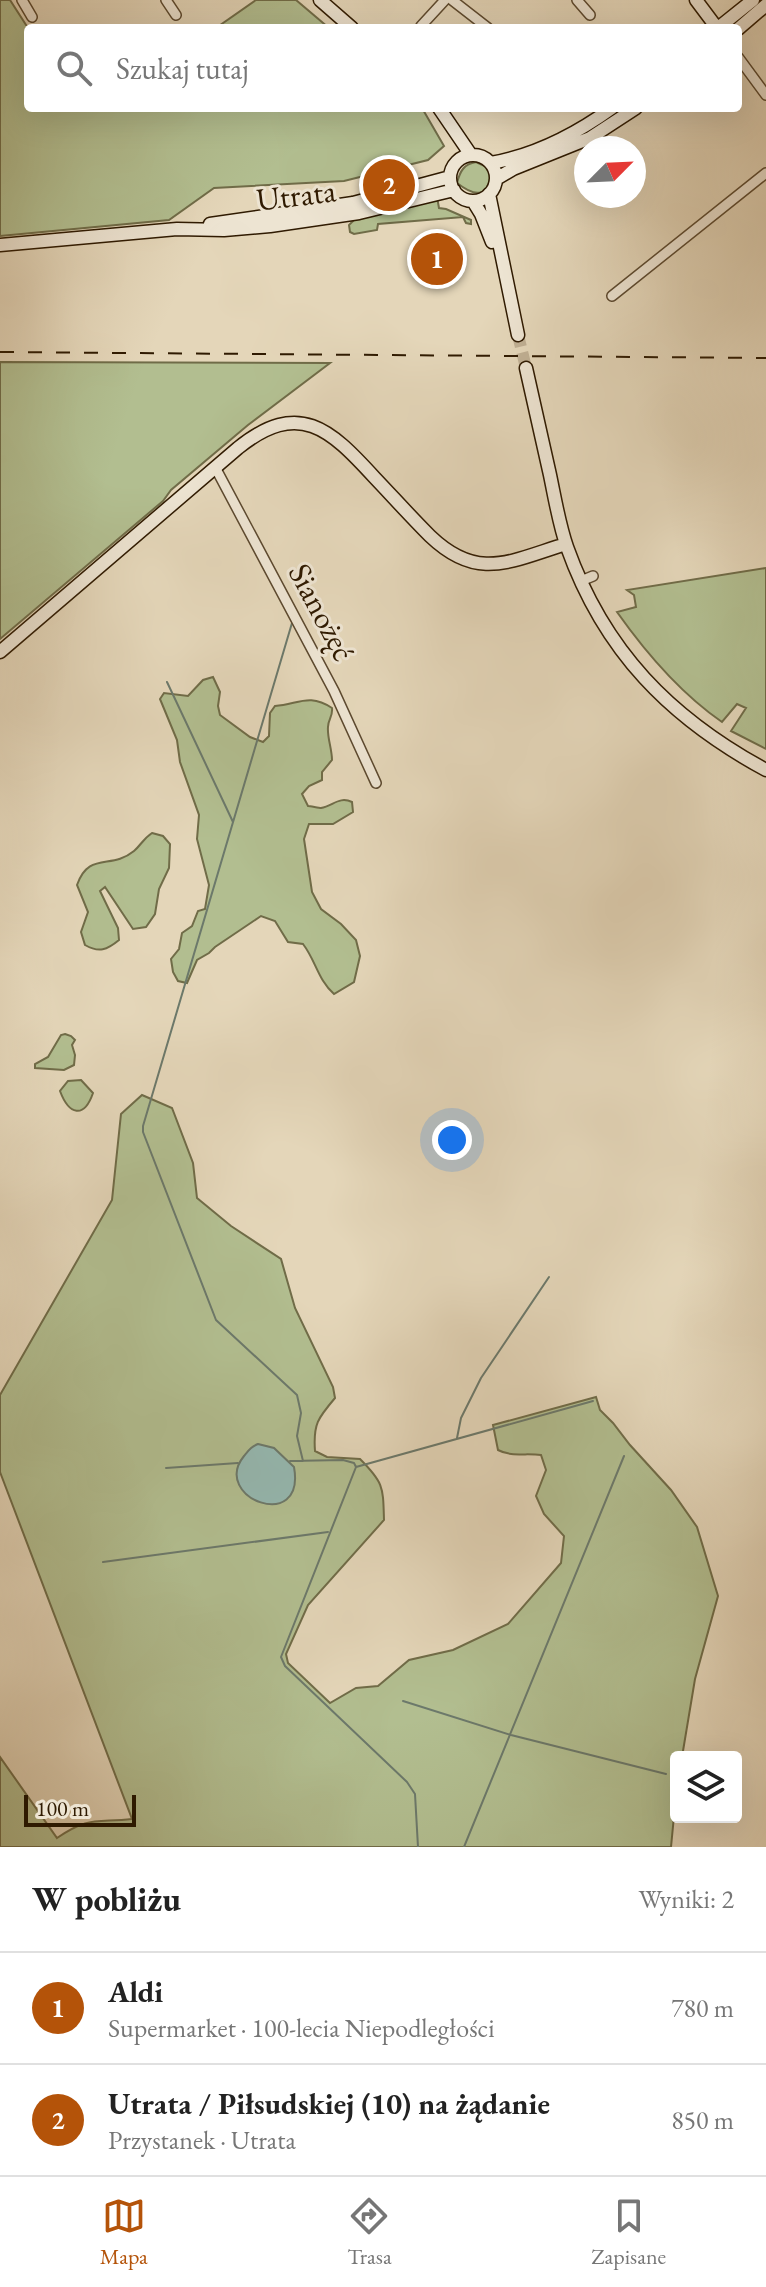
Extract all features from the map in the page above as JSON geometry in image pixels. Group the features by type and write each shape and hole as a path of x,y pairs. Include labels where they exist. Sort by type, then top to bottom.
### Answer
{"main road":[{"path":"320,0 347,24"},
{"path":"696,0 715,24"},
{"path":"723,24 753,0"},
{"path":"742,26 766,5"},
{"path":"441,112 465,158"},
{"path":"491,163 531,152 563,138 607,112"},
{"path":"496,179 590,138 630,112"},
{"path":"465,158 485,159 491,163 495,186 483,199 463,199 454,190 450,177 454,165 465,158"},
{"name":"Utrata","path":"0,245 191,228 239,218 353,203 450,177"},
{"name":"Utrata","path":"191,228 224,230 303,222 359,213 454,190"},
{"path":"489,194 518,335"},
{"path":"473,201 492,240 507,287"},
{"path":"526,368 566,544 587,578 612,638 641,675 695,725 766,770"},
{"path":"0,652 248,440 264,430 291,424 313,426 338,439 444,550 461,560 486,565 566,544"}],"street":[{"path":"22,0 32,17"},
{"path":"166,0 176,15"},
{"path":"423,24 445,0"},
{"path":"452,0 483,24"},
{"path":"577,0 590,15"},
{"path":"742,62 766,95"},
{"path":"612,296 766,173"},
{"name":"Sianożęć","path":"215,467 334,691 376,783"}],"green space":[{"path":"0,0 10,0 25,24 24,112 424,112 444,146 428,160 344,181 214,188 169,220 0,236"},
{"path":"256,0 296,0 324,24 222,24"},
{"path":"476,162 491,169 488,186 475,193 457,183 463,169"},
{"path":"437,197 439,208 446,209 471,220 471,224 466,223 463,217 378,224 377,230 350,232 349,225 356,218"},
{"path":"0,362 330,363 248,425 0,639"},
{"path":"766,568 766,749 731,731 746,708 737,704 722,722 707,711 665,672 617,612 636,607 634,595 627,590"},
{"path":"213,677 220,692 220,715 250,737 263,742 269,736 270,713 275,706 310,700 332,708 328,731 332,760 322,772 322,780 309,786 302,794 308,806 318,808 340,801 352,802 353,812 333,824 309,824 304,839 312,892 321,909 356,940 360,956 354,982 334,994 324,983 303,944 288,942 275,921 261,916 197,960 187,983 178,981 173,972 171,959 179,949 182,933 192,926 198,911 205,909 209,885 197,839 199,815 180,762 177,740 160,699 164,693 188,696 203,680"},
{"path":"152,833 163,836 170,844 169,868 159,889 155,914 146,927 133,929 105,887 100,891 118,928 119,940 103,949 85,945 81,932 88,912 77,885 82,875 94,864 125,857"},
{"path":"61,1035 75,1040 72,1045 74,1065 64,1070 35,1068 35,1064 48,1057"},
{"path":"81,1080 93,1093 85,1107 76,1111 68,1105 60,1091 68,1081"},
{"path":"142,1095 172,1108 193,1163 197,1198 231,1226 281,1259 295,1308 333,1387 335,1398 318,1422 315,1451 327,1457 360,1459 378,1480 384,1520 308,1605 286,1654 288,1663 330,1703 356,1688 378,1686 409,1660 453,1650 508,1624 561,1563 564,1536 544,1514 536,1496 546,1470 541,1455 498,1450 493,1425 596,1397 600,1410 671,1490 697,1527 718,1596 695,1679 683,1751 670,1751 670,1823 673,1823 671,1847 0,1847 0,1757 57,1838 85,1823 132,1819 0,1472 0,1395 112,1200 121,1114"}],"water":[{"path":"258,1444 274,1448 294,1467 294,1487 286,1499 274,1504 248,1496 239,1485 237,1471 244,1456"}],"waterway":[{"path":"292,623 143,1132 216,1320 297,1395 301,1413 297,1436 303,1461"},
{"path":"167,682 233,822"},
{"path":"457,1438 461,1418 481,1378 549,1277"},
{"path":"356,1467 593,1401"},
{"path":"464,1847 624,1456"},
{"path":"290,1461 343,1460 354,1463 356,1467 281,1657 285,1666 407,1782 415,1794 418,1847"},
{"path":"166,1468 238,1463"},
{"path":"103,1562 328,1532"},
{"path":"403,1701 511,1735 666,1774"}],"tunnel":[{"path":"518,335 526,368"}],"railway":[{"path":"0,352 766,358"}],"place":[{"name":"Utrata / Piłsudskiej (10) na żądanie","path":"389,185"},
{"name":"Aldi","path":"437,259"}]}
